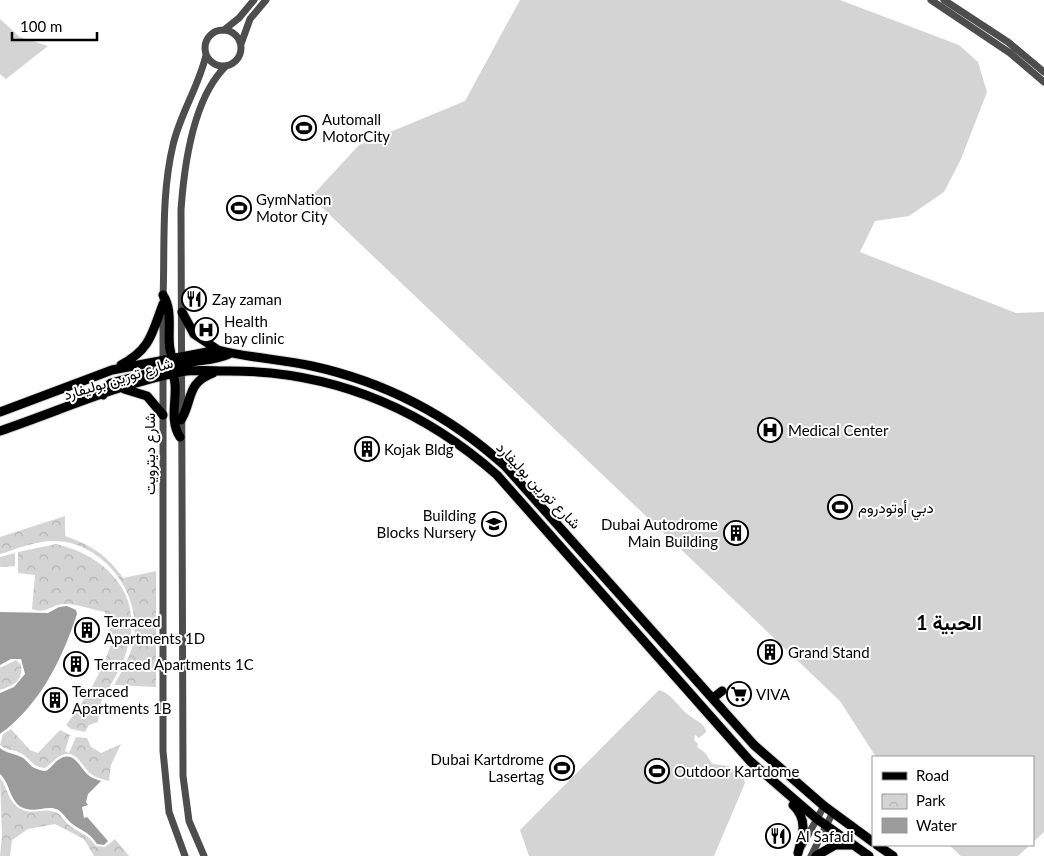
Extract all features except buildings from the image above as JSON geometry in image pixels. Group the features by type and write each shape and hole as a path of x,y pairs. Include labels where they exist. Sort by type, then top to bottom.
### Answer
{"main road":[{"path":"163,300 169,308 169,345 174,420 180,437"},
{"path":"112,370 135,357 146,346 163,300"},
{"path":"182,312 198,338 218,350"},
{"name":"شارع تورين بوليفارد","path":"0,431 122,388 170,366 218,350 229,354 293,362 334,371 420,404 456,426 484,448 535,499 763,754 832,814 872,841"},
{"path":"103,395 105,388 111,383 170,366 217,359 229,354"},
{"name":"شارع تورين بوليفارد","path":"0,412 112,370 170,366 219,371 271,372 319,381 356,391 391,404 436,428 459,443 497,475 592,580 738,748 788,796 869,856"},
{"path":"181,420 192,388 201,379 219,371"},
{"path":"122,388 138,391 147,396 163,415"},
{"path":"520,499 523,493 535,499"},
{"path":"592,580 601,583 605,578"},
{"path":"713,698 722,691"},
{"path":"788,796 803,819 804,830 798,855"},
{"path":"816,856 828,847 853,845"},
{"path":"878,846 893,856"}],"street":[{"path":"163,300 166,182 180,122 202,71 206,55 205,44 208,38 213,33 224,30 239,18 254,0"},
{"path":"206,55 216,65 226,66 232,64 239,57 241,44 250,19 266,0"},
{"path":"932,0 1010,52 1044,82"},
{"path":"944,0 1015,48 1044,72"},
{"path":"224,30 235,34 241,44"},
{"name":"شارع ديترويت","path":"185,856 168,812 164,759 163,415 170,366 182,312 181,210 185,165 203,103 215,78 226,66"},
{"name":"شارع ديترويت","path":"170,366 181,420 184,629 183,776 190,821 204,856"},
{"path":"798,855 824,806"},
{"path":"811,856 832,814"}],"green space":[{"name":"دبي أوتودروم","path":"520,0 840,0 959,45 978,62 987,92 961,159 944,192 909,216 875,221 860,252 1016,313 1044,312 1044,832 1034,841 1034,756 875,756 840,701 311,197 359,145 465,101"},
{"path":"0,19 20,37 48,46 6,79 0,74"},
{"path":"65,516 65,536 83,543 98,552 111,563 123,578 156,571 156,687 114,685 131,651 135,628 129,597 122,582 100,558 87,549 56,541 34,543 0,554 0,537"},
{"path":"56,544 88,556 113,576 123,589 129,604 131,620 130,638 108,634 113,619 105,618 105,612 66,604 41,611 32,609 35,575 18,573 18,552"},
{"path":"15,553 15,566 0,567 0,557"},
{"path":"113,639 129,642 123,663 101,702 98,722 89,725 85,732 71,729 66,725 81,705 93,684 104,663"},
{"path":"16,660 21,665 19,679 0,690 0,668"},
{"name":"Outdoor Kartdome","path":"659,690 672,698 686,713 704,726 706,732 699,738 695,735 694,740 698,744 697,747 706,754 713,764 728,766 743,774 745,783 714,856 529,856 520,830"},
{"path":"11,729 30,750 38,753 60,730 70,735 65,751 69,753 76,737 87,738 91,747 101,753 121,744 111,765 109,781 93,775 73,755 63,755 45,768 37,766 19,752 0,745 3,734"},
{"path":"0,778 13,803 21,809 29,812 54,812 60,815 73,828 89,838 96,846 105,847 115,839 129,856 94,856 84,839 55,824 28,829 12,840 10,856 0,856 2,836"},
{"path":"950,846 1029,846 1018,856 961,856"}],"water":[{"path":"67,606 76,610 77,614 59,660 32,703 0,734 0,693 14,687 25,674 21,659 11,659 0,665 0,612 48,613 59,607"},
{"path":"0,748 23,758 35,769 46,771 63,757 72,757 84,771 101,781 88,794 86,802 88,805 82,807 84,818 87,817 108,841 104,845 97,844 87,833 70,822 60,811 48,808 29,810 17,804 0,774"}],"place":[{"name":"Automall MotorCity","path":"304,128"},
{"name":"GymNation Motor City","path":"239,208"},
{"name":"Zay zaman","path":"194,299"},
{"name":"Health bay clinic","path":"206,330"},
{"name":"Medical Center","path":"770,430"},
{"name":"Kojak Bldg","path":"367,449"},
{"name":"دبي أوتودروم","path":"840,507"},
{"name":"Building Blocks Nursery","path":"494,524"},
{"name":"Dubai Autodrome Main Building","path":"736,533"},
{"name":"Terraced Apartments 1D","path":"87,630"},
{"name":"Grand Stand","path":"770,652"},
{"name":"Terraced Apartments 1C","path":"76,664"},
{"name":"VIVA","path":"739,694"},
{"name":"Terraced Apartments 1B","path":"55,700"},
{"name":"Dubai Kartdrome Lasertag","path":"562,768"},
{"name":"Outdoor Kartdome","path":"657,771"},
{"name":"Al Safadi","path":"778,836"}],"district":[{"name":"الحبية 1","path":"949,622"}]}
